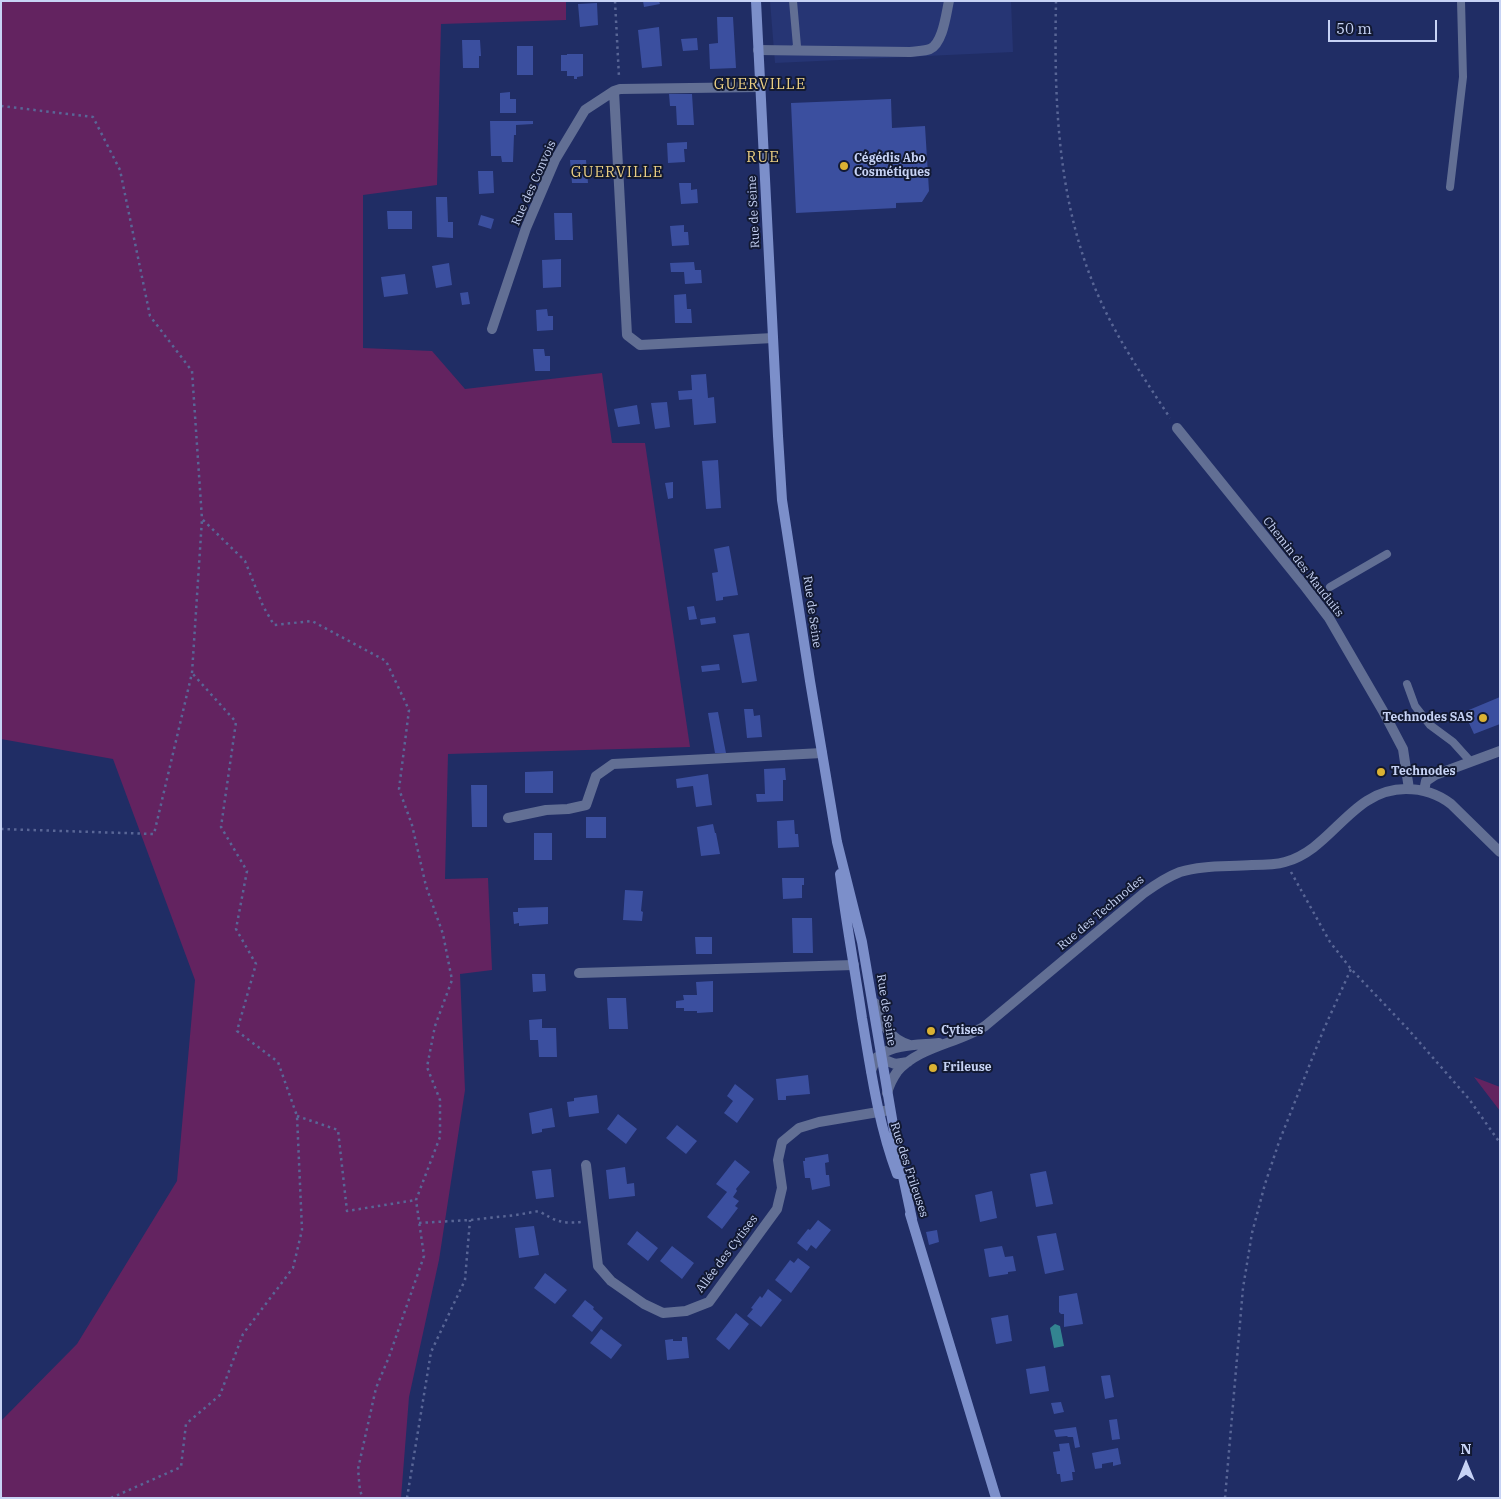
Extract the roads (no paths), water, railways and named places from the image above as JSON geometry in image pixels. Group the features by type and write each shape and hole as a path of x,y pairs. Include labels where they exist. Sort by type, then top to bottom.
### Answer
{"street":[{"name":"Rue de Seine","path":"756,1 782,500 808,672 837,842 857,920 871,990 880,1058 912,1219"},
{"path":"758,50 910,52 930,49 941,36 949,1"},
{"path":"761,87 617,90 627,335 640,345 773,338"},
{"name":"Rue des Convois","path":"492,329 526,228 555,160 585,110 617,90"},
{"name":"Chemin des Mauduits","path":"1176,428 1329,618 1403,749 1409,789"},
{"path":"1424,791 1426,781 1430,778 1500,751"},
{"path":"508,818 546,810 568,809 586,805 596,776 613,764 822,753"},
{"name":"Rue des Technodes","path":"887,1094 896,1073 912,1060 974,1033 991,1022 1144,893 1171,876 1193,869 1267,864 1295,859 1318,844 1355,808 1367,800 1391,791 1409,789 1424,791 1443,798 1452,804 1500,852"},
{"name":"Rue des Frileuses","path":"837,842 843,900 878,1112 996,1498"},
{"path":"579,973 854,965"},
{"path":"871,990 884,1026 897,1040 918,1046"},
{"name":"Rue des Technodes","path":"880,1058 893,1049 950,1042"},
{"path":"868,1050 880,1058 895,1064 912,1060"},
{"path":"871,1071 874,1063 880,1058"},
{"name":"Allée des Cytises","path":"586,1165 598,1266 611,1281 644,1304 663,1313 686,1311 709,1302 777,1209 782,1188 778,1160 782,1142 799,1128 819,1122 890,1110"}],"lane":[{"path":"793,1 797,46 794,50"},
{"path":"1450,187 1463,77 1461,1"},
{"path":"1330,587 1387,554"},
{"path":"1407,684 1415,706 1430,726 1453,742 1471,762"}],"place":[{"name":"Cégédis Abo Cosmétiques","path":"844,166"},
{"name":"Technodes SAS","path":"1483,718"},
{"name":"Technodes","path":"1381,772"},
{"name":"Cytises","path":"931,1031"},
{"name":"Frileuse","path":"933,1068"}],"district":[{"name":"GUERVILLE","path":"760,85"},
{"name":"RUE","path":"763,158"},
{"name":"GUERVILLE","path":"617,173"}]}
